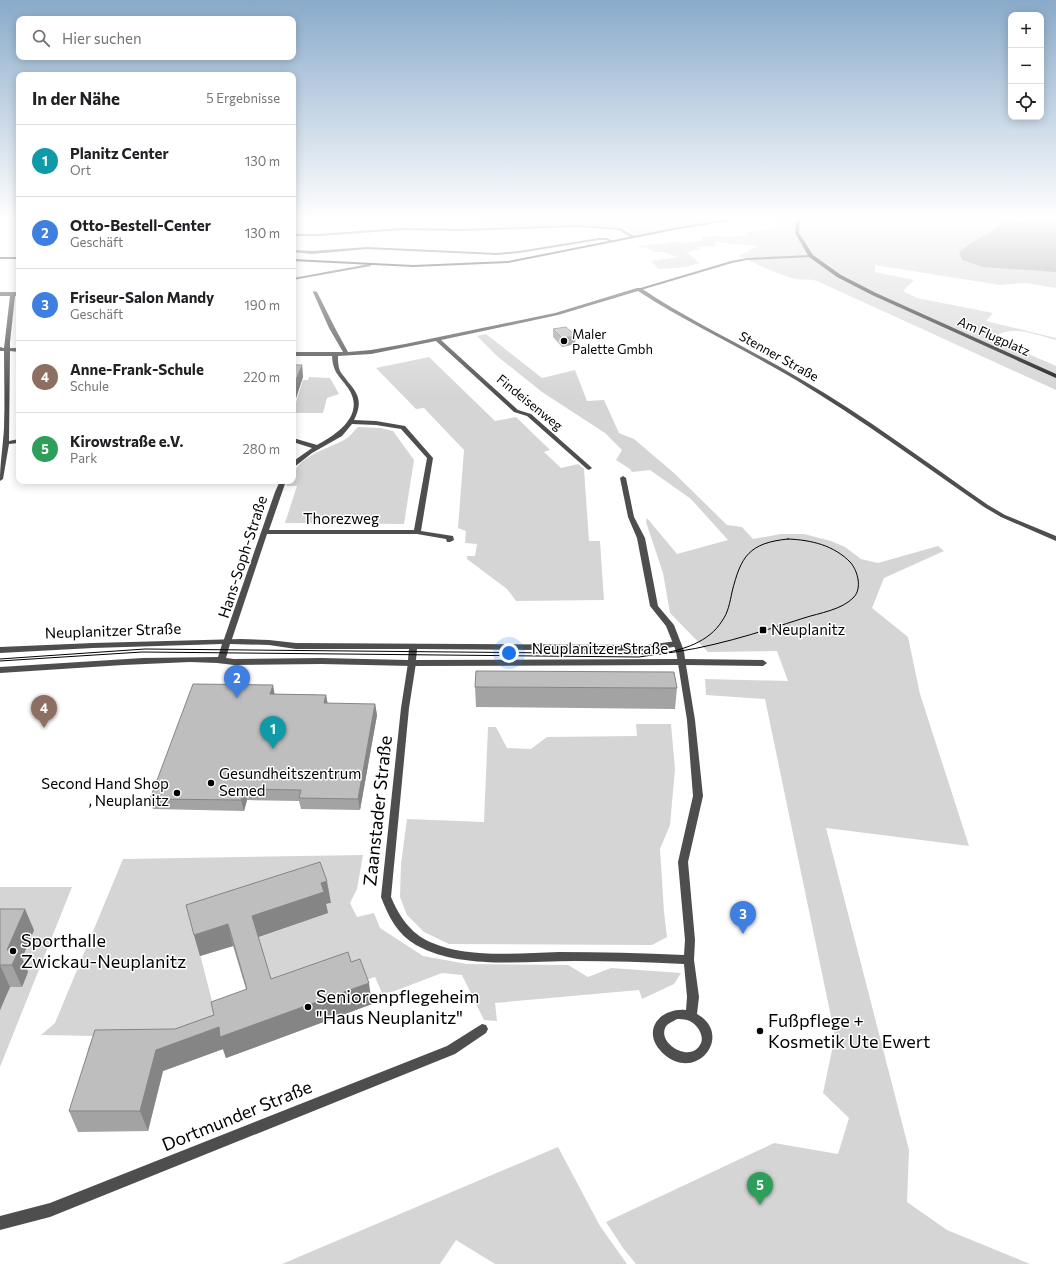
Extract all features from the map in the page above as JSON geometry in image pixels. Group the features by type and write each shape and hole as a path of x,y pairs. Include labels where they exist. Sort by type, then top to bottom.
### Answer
{"main road":[{"name":"Am Flugplatz","path":"845,279 874,294 1056,376"}],"street":[{"path":"296,354 370,352 438,340 556,314 674,279"},
{"name":"Stenner Straße","path":"639,289 672,310 796,378 834,401 930,468 1003,516 1056,539"},
{"path":"315,292 346,353"},
{"path":"0,294 16,294 8,350 6,443 0,479"},
{"name":"Findeisenweg","path":"438,340 516,411 529,415 589,468"},
{"path":"0,349 16,350"},
{"path":"296,463 301,457 338,436 352,422 357,407 356,399 337,372 335,367 335,354"},
{"path":"352,422 376,423 403,427 430,458 417,532"},
{"path":"6,443 16,441"},
{"path":"296,441 317,447"},
{"path":"624,478 631,517 641,538 654,606 670,625 680,652 691,720 698,796 683,862 690,940 689,960 693,997 691,1016"},
{"name":"Hans-Soph-Straße","path":"227,642 282,484"},
{"name":"Thorezweg","path":"265,532 417,532 435,534 450,538 450,540"},
{"path":"221,660 227,642"},
{"name":"Neuplanitzer Straße","path":"0,650 60,646 227,642 283,643 296,646 414,647 647,648 677,644"},
{"path":"412,663 414,647"},
{"name":"Neuplanitzer Straße","path":"0,670 128,661 221,660 234,662 321,661 412,663 763,663"},
{"name":"Zaanstader Straße","path":"412,663 405,708 386,897 394,916 408,934 441,952 490,958 541,956 660,958 689,960"},
{"path":"676,1014 691,1016 699,1020 707,1034 707,1042 704,1048 699,1054 692,1057 676,1056 668,1052 659,1040 659,1026 663,1020 676,1014"},
{"name":"Dortmunder Straße","path":"0,1223 50,1210 451,1050 482,1029"}],"shaded area":[{"path":"795,279 914,280 903,291 917,298 993,313 986,321 1056,338 1056,340 1017,331 1010,331 995,336 1001,342 1056,366 1056,390 817,281"},
{"path":"962,279 1056,279 1056,288 1026,283 1000,285"},
{"path":"486,334 542,378 575,370 587,401 604,400 619,433 634,439 674,473 727,525 742,527 753,539 781,534 804,534 831,541 845,547 861,559 878,563 938,546 944,551 884,578 872,608 908,637 920,694 969,846 826,828 909,1150 907,1202 947,1230 1030,1264 636,1264 623,1248 606,1222 774,1143 838,1154 849,1118 823,1093 835,1036 765,699 706,695 705,679 788,681 777,651 708,652 670,613 663,573 646,522 647,518 677,554 728,540 691,499 650,470 632,472 616,460 622,450 605,433 542,392 497,356 477,336"},
{"path":"429,357 495,421 516,417 550,450 544,452 561,468 578,464 584,469 589,541 600,541 604,600 516,601 507,589 467,559 467,556 475,556 477,544 465,543 466,531 458,528 464,450 424,408 416,409 376,368"},
{"path":"309,377 330,378 339,394 327,398 323,413 296,413 296,402 303,380 308,380"},
{"path":"358,427 380,428 393,431 414,460 404,524 285,523 297,486 286,486 287,484 296,484 296,469 299,465 312,455 337,444 350,436"},
{"path":"636,724 671,724 675,769 670,825 660,849 667,937 652,945 449,944 424,932 407,915 400,897 401,864 407,819 484,822 488,727 496,727 507,748 531,749 547,737 637,736"},
{"path":"363,855 357,889 350,903 357,917 374,913 380,928 423,956 467,964 568,965 588,977 611,968 681,973 674,984 642,999 639,990 495,1003 497,1021 484,1020 462,975 442,973 392,992 382,993 375,977 355,984 276,1000 257,938 328,913 325,905 331,903 324,884 193,927 221,1036 168,1050 87,1051 93,1036 41,1035 55,1023 123,859"},
{"path":"0,887 72,887 0,1067"},
{"path":"558,1147 600,1226 627,1264 495,1264 456,1240 440,1264 282,1264"}],"building":[{"path":"566,327 576,336 562,338 553,329"},
{"path":"296,365 302,365 296,380"},
{"path":"476,671 674,672 677,688 475,687"},
{"path":"193,684 273,685 270,694 326,695 324,703 375,704 358,799 299,798 301,790 244,789 241,800 150,799"},
{"path":"320,862 327,881 321,883 324,892 252,916 271,979 348,952 351,962 360,959 369,983 220,1037 219,1027 156,1050 140,1111 69,1111 95,1030 175,1029 214,1015 211,1002 247,989 228,924 194,935 186,905"},
{"path":"0,909 25,909 7,950 19,950 12,965 0,965"}],"tram line":[{"path":"788,539 814,542 837,552 851,563 856,571 858,589 854,597 837,608 750,635 677,652 659,654 695,644 703,640 717,628 726,614 735,580 743,560 756,548 764,544 788,539"},
{"path":"0,659 145,649 659,654"},
{"path":"0,661 142,652 639,657 659,654"}],"place":[{"name":"Maler Palette Gmbh","path":"564,341"},
{"name":"Neuplanitz","path":"763,630"},
{"name":"Otto-Bestell-Center","path":"237,698"},
{"name":"Anne-Frank-Schule","path":"44,728"},
{"name":"Planitz Center","path":"273,749"},
{"name":"Gesundheitszentrum Semed","path":"211,783"},
{"name":"Second Hand Shop , Neuplanitz","path":"177,793"},
{"name":"Friseur-Salon Mandy","path":"743,934"},
{"name":"Sporthalle Zwickau-Neuplanitz","path":"13,951"},
{"name":"Seniorenpflegeheim \"Haus Neuplanitz\"","path":"308,1007"},
{"name":"Fußpflege + Kosmetik Ute Ewert","path":"760,1031"},
{"name":"Kirowstraße e.V.","path":"760,1205"}]}
